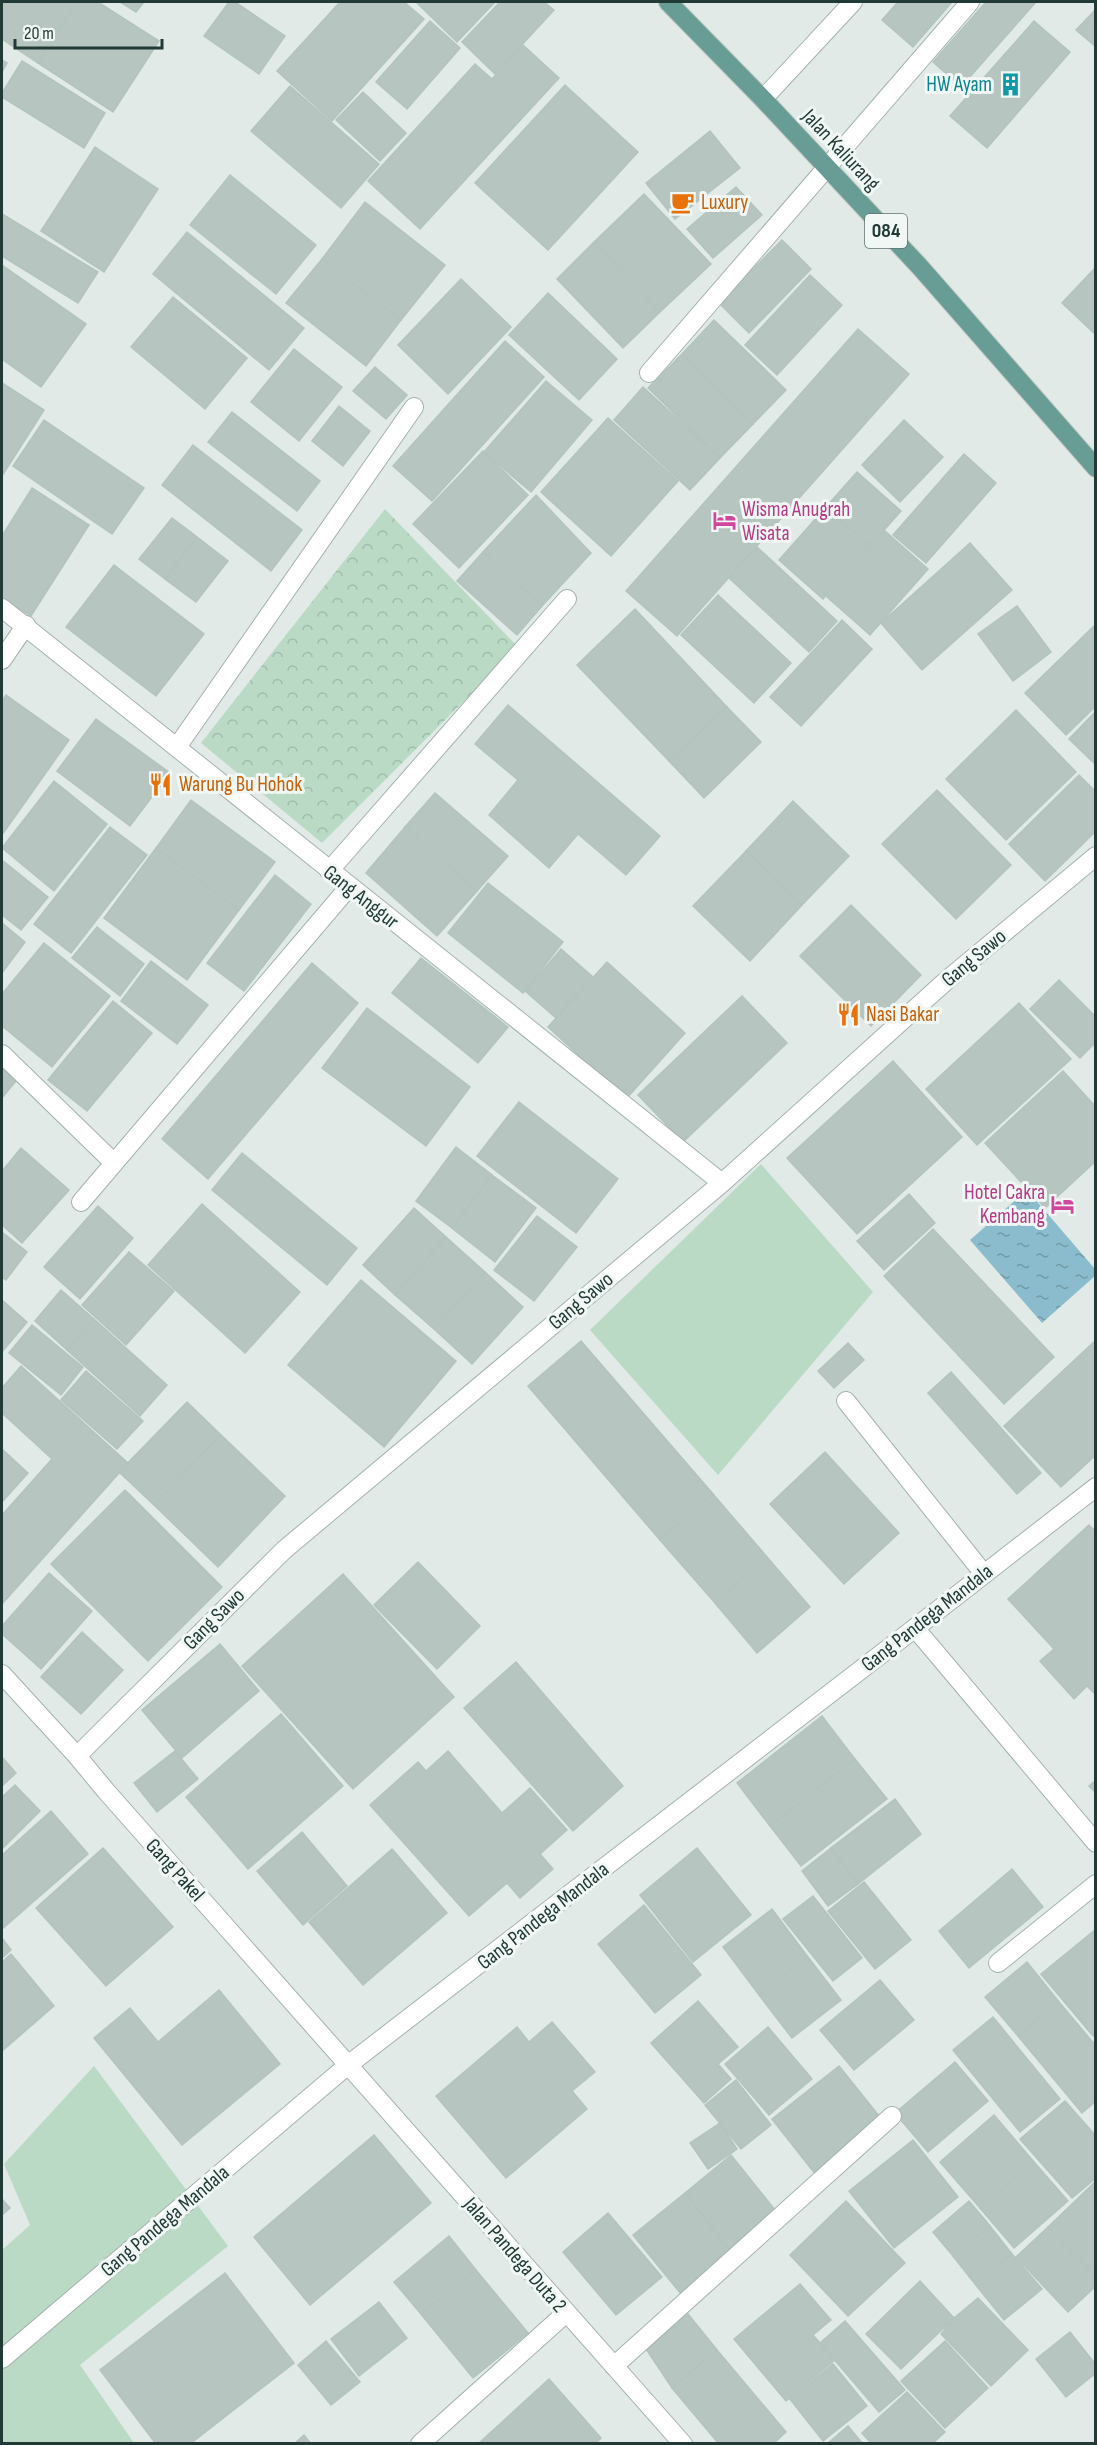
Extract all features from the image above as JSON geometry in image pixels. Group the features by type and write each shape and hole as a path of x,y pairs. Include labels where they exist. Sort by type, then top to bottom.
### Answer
{"main road":[{"name":"Jalan Kaliurang","path":"677,5 920,267 1095,468"}],"street":[{"path":"763,99 853,2"},
{"path":"649,373 970,2"},
{"path":"177,747 414,407"},
{"path":"329,872 567,599"},
{"name":"Gang Anggur","path":"2,608 329,872 722,1183"},
{"path":"2,660 26,626"},
{"name":"Gang Sawo","path":"77,1756 284,1550 722,1183 946,980 1095,856"},
{"path":"81,1202 349,887"},
{"path":"2,1054 114,1162"},
{"path":"846,1401 984,1574"},
{"name":"Gang Pandega Mandala","path":"2,2359 348,2065 915,1628 1095,1486"},
{"path":"915,1628 1095,1843"},
{"name":"Gang Pakel","path":"2,1674 77,1756 348,2065"},
{"path":"998,1963 1095,1884"},
{"name":"Jalan Pandega Duta 2","path":"348,2065 683,2444"},
{"path":"614,2366 892,2116"},
{"path":"420,2444 566,2313"}],"green space":[{"path":"385,509 518,647 322,843 201,743"},
{"path":"761,1164 873,1292 718,1475 590,1330"},
{"path":"94,2066 228,2246 80,2365 134,2443 2,2443 2,2250 30,2225 4,2164"}],"water":[{"path":"1027,1190 1095,1269 1095,1276 1042,1323 970,1240"}],"building":[{"path":"2,2 77,2 38,63 2,39"},
{"path":"77,2 98,2 159,41 113,112 38,63"},
{"path":"120,2 144,2 136,12"},
{"path":"229,2 235,2 285,36 259,74 204,36"},
{"path":"340,2 404,2 424,19 332,121 277,71"},
{"path":"416,2 495,2 457,42"},
{"path":"500,2 544,2 554,10 495,74 462,42"},
{"path":"898,2 952,2 913,47 882,20"},
{"path":"986,2 1036,2 961,87 933,62"},
{"path":"1096,9 1096,47 1076,30"},
{"path":"430,21 460,48 407,109 376,82"},
{"name":"HW Ayam","path":"1034,21 1070,52 987,148 950,116"},
{"path":"523,45 559,78 420,229 368,181 475,64 492,79"},
{"path":"2,60 7,63 2,72"},
{"path":"22,61 105,113 84,148 2,97 2,93"},
{"path":"565,85 638,152 548,250 475,183"},
{"path":"290,86 379,164 341,208 251,131"},
{"path":"363,92 406,133 380,161 336,120"},
{"path":"710,131 740,168 675,219 646,183"},
{"path":"95,147 158,189 104,272 41,231"},
{"path":"230,175 316,245 276,294 190,225"},
{"path":"736,187 762,215 713,258 687,229"},
{"path":"644,194 711,264 660,312 594,242"},
{"path":"365,202 445,265 401,320 322,259"},
{"path":"2,214 98,272 78,303 2,256"},
{"path":"187,232 304,328 269,370 153,274"},
{"path":"782,240 811,269 749,333 719,303"},
{"path":"594,242 660,312 623,348 557,279"},
{"path":"322,259 401,320 366,366 286,303"},
{"path":"2,265 86,324 41,387 2,359"},
{"path":"1096,267 1096,335 1062,303"},
{"path":"810,275 842,305 777,375 745,345"},
{"path":"461,279 511,327 448,394 398,345"},
{"path":"548,293 617,359 579,400 509,335"},
{"path":"173,297 247,358 205,409 131,347"},
{"path":"714,320 786,390 753,424 682,354"},
{"path":"858,329 909,374 677,636 626,591"},
{"path":"505,341 544,377 432,501 393,466"},
{"path":"294,349 342,387 299,441 251,402"},
{"path":"682,354 753,424 720,458 648,388"},
{"path":"375,367 407,395 386,419 353,391"},
{"path":"546,381 592,420 531,492 484,452"},
{"path":"2,383 44,410 2,476"},
{"path":"643,387 720,458 690,490 614,420"},
{"path":"339,406 370,431 343,466 312,441"},
{"path":"232,412 320,481 297,511 208,442"},
{"path":"608,418 678,481 611,556 541,492"},
{"path":"44,420 144,488 112,534 13,466"},
{"path":"904,420 943,457 900,502 862,465"},
{"path":"193,445 302,530 271,571 162,485"},
{"path":"483,451 528,495 459,568 413,524"},
{"path":"964,454 996,483 926,563 893,535"},
{"path":"857,472 901,511 870,546 826,507"},
{"path":"32,488 89,525 31,616 2,598 2,536"},
{"path":"536,495 591,553 542,606 483,552"},
{"path":"826,507 870,546 823,599 779,560"},
{"path":"172,518 197,537 165,579 139,559"},
{"path":"885,531 928,569 870,635 827,597"},
{"path":"197,537 228,561 196,602 165,579"},
{"path":"970,543 1012,590 922,670 881,623"},
{"path":"757,547 837,621 809,652 729,578"},
{"path":"483,552 542,606 517,635 457,581"},
{"path":"114,565 204,634 156,696 66,627"},
{"path":"718,595 791,663 754,703 681,635"},
{"path":"1017,606 1051,652 1013,681 978,634"},
{"path":"635,609 727,707 669,761 577,665"},
{"path":"842,620 872,649 801,726 770,697"},
{"path":"1096,624 1096,706 1066,735 1025,693"},
{"path":"6,695 69,740 2,835 2,701"},
{"path":"508,705 660,836 626,875 578,834 549,868 489,815 518,780 475,744"},
{"path":"727,707 761,742 704,798 669,761"},
{"path":"1016,710 1076,772 1006,840 946,779"},
{"path":"1096,711 1096,765 1069,739"},
{"path":"96,719 170,773 130,826 57,771"},
{"path":"1079,775 1096,792 1096,831 1045,881 1009,844"},
{"path":"54,781 107,824 54,891 2,848"},
{"path":"937,790 1011,865 956,919 882,844"},
{"path":"435,793 508,856 477,891 405,827"},
{"path":"191,800 275,862 239,910 156,848"},
{"path":"793,801 849,856 802,905 746,851"},
{"path":"110,827 147,855 71,953 34,924"},
{"path":"405,827 477,891 437,936 366,873"},
{"path":"156,848 239,910 187,980 104,918"},
{"path":"746,851 802,905 750,961 693,906"},
{"path":"2,860 48,897 21,930 2,915"},
{"path":"275,875 311,904 244,991 207,963"},
{"path":"488,883 563,942 523,993 448,933"},
{"path":"851,905 921,975 871,1026 800,956"},
{"path":"2,923 25,942 2,973"},
{"path":"97,927 144,964 120,996 72,958"},
{"path":"44,943 110,996 52,1067 2,1026 2,994"},
{"path":"561,949 592,976 556,1018 525,991"},
{"path":"421,958 508,1027 478,1063 392,993"},
{"path":"151,961 208,1005 177,1044 121,1001"},
{"path":"607,962 685,1033 626,1099 548,1027"},
{"path":"312,963 358,1003 208,1179 162,1139"},
{"path":"1059,980 1096,1017 1096,1042 1080,1058 1030,1009"},
{"path":"742,996 787,1043 683,1142 638,1095"},
{"path":"113,1001 152,1033 87,1111 48,1080"},
{"path":"1019,1003 1071,1059 977,1145 926,1089"},
{"path":"367,1008 470,1087 426,1146 322,1068"},
{"path":"2,1060 20,1076 2,1098"},
{"path":"893,1061 962,1137 857,1234 787,1158"},
{"path":"1063,1071 1096,1107 1096,1161 1045,1208 985,1143"},
{"path":"519,1102 618,1179 576,1233 477,1156"},
{"path":"456,1147 492,1175 452,1228 416,1201"},
{"path":"21,1148 69,1190 22,1243 2,1225 2,1171"},
{"path":"242,1153 357,1248 327,1285 212,1190"},
{"path":"492,1175 536,1208 495,1262 452,1228"},
{"path":"909,1194 935,1223 884,1270 857,1241"},
{"path":"202,1204 300,1292 245,1353 148,1265"},
{"path":"98,1206 133,1238 80,1299 44,1267"},
{"path":"414,1208 446,1237 395,1295 363,1265"},
{"path":"537,1216 577,1247 534,1301 494,1270"},
{"path":"933,1229 1054,1357 1004,1404 884,1276"},
{"path":"2,1232 27,1252 6,1280 2,1277"},
{"path":"446,1237 485,1272 434,1329 395,1295"},
{"path":"129,1252 174,1291 126,1345 82,1305"},
{"path":"485,1272 523,1307 472,1364 434,1329"},
{"path":"361,1280 456,1361 384,1447 288,1365"},
{"path":"61,1290 94,1319 67,1350 35,1321"},
{"path":"2,1300 27,1322 2,1352"},
{"path":"94,1319 167,1385 140,1416 67,1350"},
{"path":"32,1325 83,1367 61,1395 9,1353"},
{"path":"1096,1340 1096,1455 1061,1487 1004,1426"},
{"path":"581,1341 713,1494 660,1540 528,1386"},
{"path":"848,1343 864,1360 834,1388 818,1371"},
{"path":"21,1366 128,1463 2,1604 2,1515 52,1459 2,1413 2,1388"},
{"path":"86,1371 143,1421 117,1449 61,1400"},
{"path":"951,1372 1041,1473 1017,1494 928,1393"},
{"path":"187,1402 221,1435 154,1505 119,1472"},
{"path":"221,1435 285,1496 218,1567 154,1505"},
{"path":"2,1449 28,1473 2,1502"},
{"path":"825,1452 899,1533 844,1584 770,1504"},
{"path":"125,1490 222,1587 148,1661 51,1564"},
{"path":"713,1494 767,1557 715,1603 660,1540"},
{"path":"1089,1525 1096,1532 1096,1695 1087,1686 1074,1699 1040,1661 1054,1649 1008,1599"},
{"path":"767,1557 810,1607 757,1653 715,1603"},
{"path":"418,1562 480,1626 437,1669 374,1605"},
{"path":"49,1573 92,1611 41,1669 2,1634 2,1626"},
{"path":"343,1574 454,1697 353,1789 242,1666"},
{"path":"82,1632 123,1670 81,1714 41,1677"},
{"path":"220,1644 259,1691 182,1758 142,1710"},
{"path":"516,1662 623,1786 573,1831 464,1708"},
{"path":"281,1714 343,1786 248,1869 186,1797"},
{"path":"822,1716 855,1759 770,1826 737,1783"},
{"path":"175,1751 198,1779 157,1812 134,1783"},
{"path":"448,1751 502,1813 530,1788 567,1830 540,1854 553,1869 520,1898 507,1883 469,1916 370,1805 418,1762 426,1771"},
{"path":"2,1757 16,1773 2,1786"},
{"path":"855,1759 887,1799 801,1866 770,1826"},
{"path":"1096,1780 1096,1793 1089,1786"},
{"path":"15,1785 40,1811 2,1849 2,1797"},
{"path":"895,1799 921,1834 858,1884 831,1848"},
{"path":"51,1811 88,1854 2,1929 2,1855"},
{"path":"302,1832 347,1886 303,1925 257,1871"},
{"path":"103,1848 173,1927 106,1986 36,1908"},
{"path":"697,1848 751,1915 693,1962 640,1895"},
{"path":"831,1848 858,1884 828,1906 802,1871"},
{"path":"392,1849 447,1913 363,1985 309,1922"},
{"path":"1012,1869 1043,1907 969,1968 939,1931"},
{"path":"864,1882 911,1940 875,1969 828,1911"},
{"path":"813,1896 862,1958 833,1981 783,1919"},
{"path":"644,1905 701,1975 655,2013 598,1944"},
{"path":"772,1909 808,1957 759,1995 723,1947"},
{"path":"1096,1929 1096,2034 1093,2036 1041,1974"},
{"path":"2,1938 11,1950 2,1958"},
{"path":"11,1954 54,2006 2,2051 2,1962"},
{"path":"808,1957 841,2000 792,2038 759,1995"},
{"path":"1027,1962 1059,2002 1018,2036 985,1997"},
{"path":"880,1980 914,2020 854,2070 820,2030"},
{"path":"219,1990 280,2064 182,2145 94,2038 130,2008 158,2042"},
{"path":"698,2001 738,2047 718,2064 731,2079 704,2103 651,2043"},
{"path":"1059,2002 1096,2046 1096,2101 1082,2113 1018,2036"},
{"path":"993,2017 1060,2099 1020,2132 953,2050"},
{"path":"552,2022 595,2072 572,2091 587,2109 506,2178 436,2096 517,2027 529,2042"},
{"path":"768,2027 812,2079 769,2115 725,2064"},
{"path":"955,2062 988,2101 928,2152 895,2113"},
{"path":"839,2066 883,2121 816,2175 772,2119"},
{"path":"736,2080 771,2125 741,2149 705,2105"},
{"path":"1065,2101 1096,2136 1096,2178 1072,2198 1020,2139"},
{"path":"994,2115 1034,2162 980,2208 940,2162"},
{"path":"720,2123 737,2149 708,2169 690,2143"},
{"path":"374,2135 431,2203 310,2305 254,2237"},
{"path":"913,2140 958,2197 894,2248 849,2191"},
{"path":"731,2155 779,2215 732,2253 685,2193"},
{"path":"1034,2162 1068,2201 1014,2248 980,2208"},
{"path":"1096,2181 1096,2277 1048,2227"},
{"path":"685,2193 732,2253 681,2294 633,2235"},
{"path":"2,2199 10,2208 2,2215"},
{"path":"846,2201 905,2263 848,2316 790,2255"},
{"path":"969,2201 990,2226 953,2256 933,2232"},
{"path":"608,2213 662,2277 616,2315 563,2252"},
{"path":"990,2226 1012,2254 975,2284 953,2256"},
{"path":"1048,2227 1096,2277 1096,2286 1068,2312 1016,2257"},
{"path":"449,2236 476,2270 421,2314 394,2282"},
{"path":"1012,2254 1042,2289 1004,2320 975,2284"},
{"path":"476,2270 528,2333 473,2378 421,2314"},
{"path":"225,2273 294,2363 190,2444 156,2444 100,2370"},
{"path":"920,2281 954,2318 901,2369 866,2334"},
{"path":"800,2284 831,2320 813,2335 835,2360 786,2401 734,2339"},
{"path":"978,2298 1028,2350 991,2386 941,2334 954,2318"},
{"path":"379,2302 407,2338 359,2376 331,2339"},
{"path":"688,2314 717,2350 672,2388 646,2349"},
{"path":"845,2321 905,2390 879,2412 820,2343"},
{"path":"1070,2332 1096,2365 1096,2373 1066,2397 1036,2359"},
{"path":"326,2341 360,2382 331,2405 298,2365"},
{"path":"945,2341 988,2388 945,2428 901,2381"},
{"path":"717,2350 786,2432 773,2444 719,2444 672,2388"},
{"path":"833,2364 867,2406 823,2441 790,2399"},
{"path":"549,2379 601,2438 595,2444 478,2444"},
{"path":"907,2392 945,2432 932,2444 872,2444 862,2433"},
{"path":"848,2426 863,2444 827,2444"},
{"path":"304,2435 311,2444 294,2444"}],"place":[{"name":"HW Ayam","path":"1010,84"},
{"name":"Luxury","path":"683,202"},
{"name":"Wisma Anugrah Wisata","path":"724,521"},
{"name":"Warung Bu Hohok","path":"161,784"},
{"name":"Nasi Bakar","path":"848,1014"},
{"name":"Hotel Cakra Kembang","path":"1063,1204"}]}
